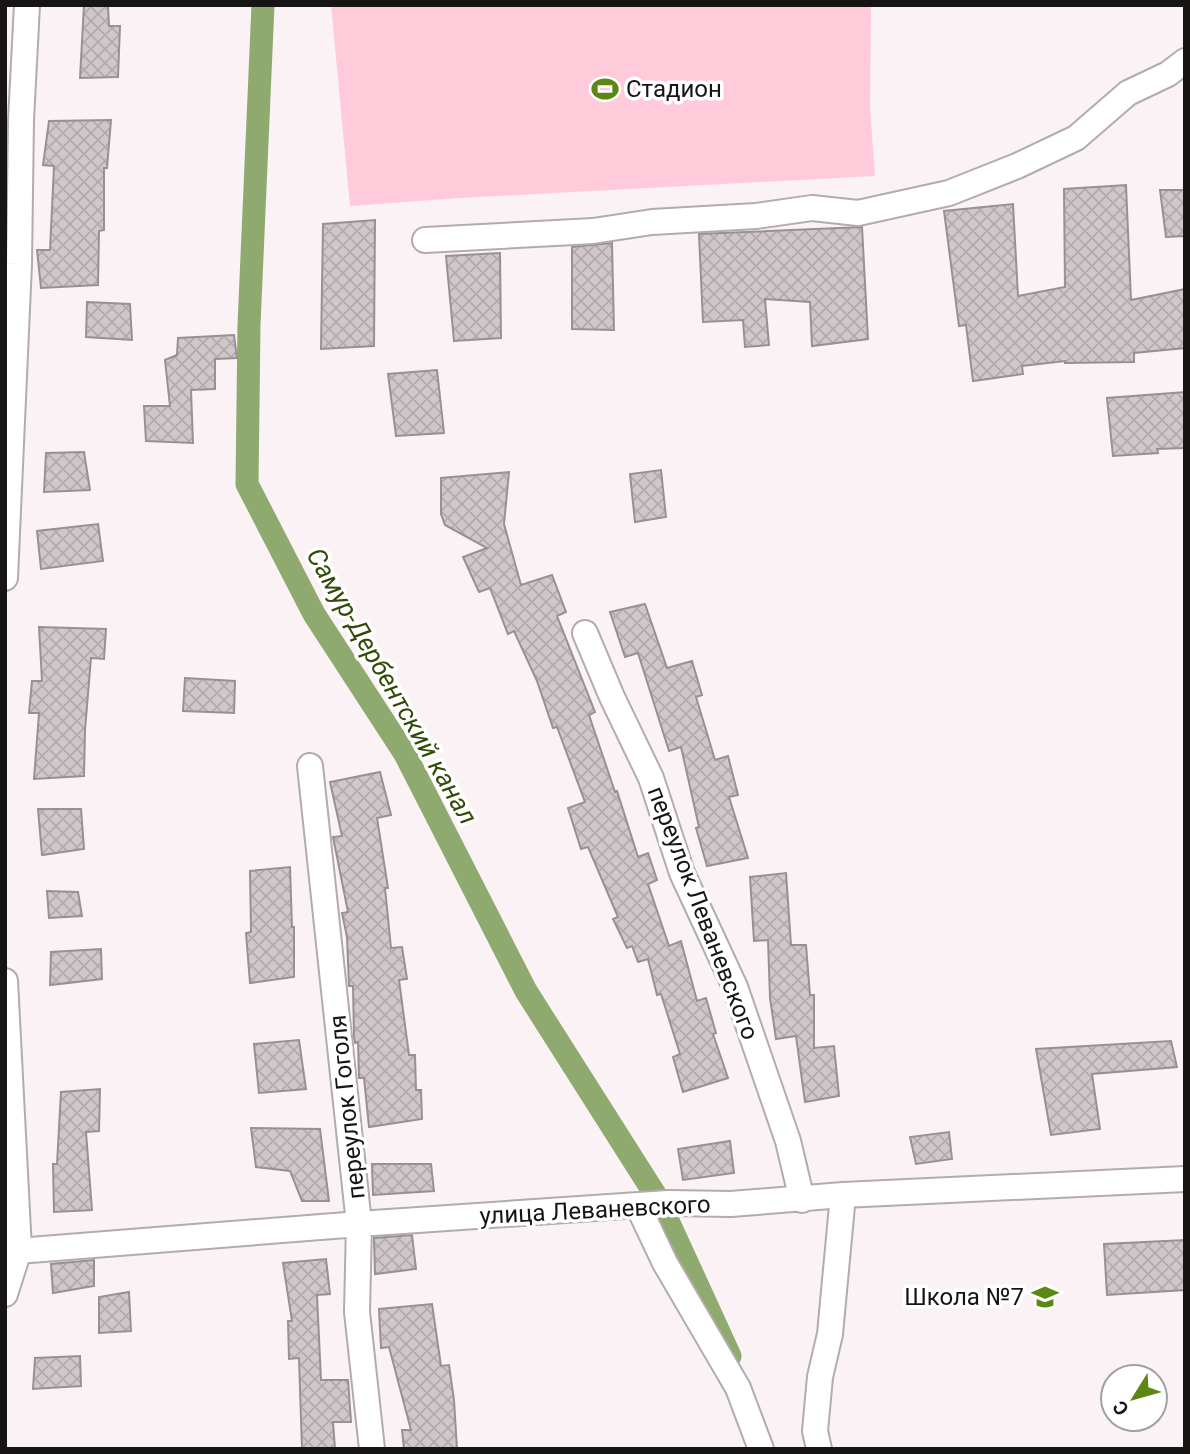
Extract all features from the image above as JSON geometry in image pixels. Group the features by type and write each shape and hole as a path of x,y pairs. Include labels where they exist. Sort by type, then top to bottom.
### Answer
{"street":[{"path":"5,578 12,263 27,5"},
{"path":"425,240 593,232 652,222 756,216 812,208 858,213 949,193 1017,166 1076,138 1128,93 1168,74 1185,61"},
{"name":"переулок Леваневского","path":"584,633 651,778 682,873 734,986 788,1141 802,1200"},
{"name":"переулок Гоголя","path":"310,766 359,1224 356,1311 372,1449"},
{"path":"5,981 12,1251 5,1294"},
{"name":"улица Леваневского","path":"12,1251 652,1204 731,1204 844,1195 1185,1179"},
{"path":"819,1449 816,1431 820,1377 830,1334 844,1195"},
{"path":"652,1204 665,1263 738,1388 761,1449"}],"shaded area":[{"name":"Стадион","path":"331,5 871,5 870,108 875,176 350,206"}],"building":[{"path":"84,5 108,5 109,26 120,26 118,77 80,78"},
{"path":"111,120 107,168 104,168 104,230 99,231 98,285 41,288 37,250 50,250 54,166 43,165 49,121"},
{"path":"1126,185 1131,300 1185,289 1185,348 1134,353 1134,362 1065,361 1022,366 1023,374 973,381 966,325 959,326 944,211 1013,204 1018,296 1065,287 1064,189"},
{"path":"1160,190 1185,190 1185,236 1166,237"},
{"path":"375,220 374,346 321,349 323,224"},
{"path":"862,227 868,339 812,346 810,302 765,299 769,345 745,347 743,320 703,322 699,234"},
{"path":"612,243 614,330 572,329 572,247"},
{"path":"500,253 501,338 454,341 446,256"},
{"path":"87,302 130,304 132,340 86,337"},
{"path":"234,335 237,358 215,359 215,389 191,390 193,443 146,441 144,406 170,406 165,360 177,355 178,338"},
{"path":"437,370 444,433 396,436 388,374"},
{"path":"1185,392 1185,448 1113,456 1107,398"},
{"path":"84,452 90,490 44,492 46,453"},
{"path":"661,470 666,517 635,522 630,474"},
{"path":"509,472 504,524 521,585 552,575 566,612 557,616 595,712 589,715 615,792 617,791 638,857 648,853 657,880 648,884 669,946 681,941 697,1001 706,998 716,1033 713,1034 728,1078 683,1092 673,1057 680,1054 661,994 657,995 648,959 638,962 632,946 627,948 613,919 618,917 588,847 581,849 568,808 585,802 557,727 553,728 537,681 514,631 508,634 490,588 479,592 463,557 487,548 445,525 441,514 441,478"},
{"path":"98,524 103,561 41,569 37,531"},
{"path":"645,604 667,668 692,661 702,695 696,697 715,760 728,756 738,795 729,797 748,858 707,866 696,828 699,827 681,747 669,751 638,653 625,657 610,612"},
{"path":"39,627 106,629 104,659 91,658 84,776 34,779 39,713 29,713 32,681 42,681"},
{"path":"185,678 235,681 234,713 183,711"},
{"path":"380,772 391,815 377,818 388,888 385,888 391,948 402,947 407,979 399,980 409,1055 415,1055 416,1090 421,1090 422,1119 369,1127 364,1078 359,1078 358,1042 355,1043 354,1037 353,986 349,986 347,937 342,913 348,912 333,837 342,836 330,782"},
{"path":"38,809 81,809 84,849 42,855"},
{"path":"290,867 294,977 250,983 246,933 251,932 250,871"},
{"path":"786,873 791,945 806,945 810,995 814,995 814,1048 834,1046 839,1096 805,1102 796,1036 776,1039 770,998 768,940 754,941 750,877"},
{"path":"47,891 78,892 82,916 49,918"},
{"path":"101,949 102,979 50,985 51,952"},
{"path":"299,1040 306,1089 259,1093 254,1044"},
{"path":"1171,1041 1177,1067 1092,1074 1100,1129 1051,1135 1036,1049"},
{"path":"100,1089 99,1131 86,1132 92,1210 54,1212 53,1164 57,1164 61,1092"},
{"path":"251,1128 320,1129 329,1201 302,1201 290,1171 256,1167"},
{"path":"949,1132 952,1159 916,1164 910,1137"},
{"path":"730,1141 734,1173 683,1180 678,1149"},
{"path":"372,1164 431,1164 434,1191 373,1195"},
{"path":"412,1235 416,1269 375,1274 374,1238"},
{"path":"1185,1240 1185,1290 1107,1295 1104,1244"},
{"path":"326,1259 330,1294 317,1295 321,1380 348,1380 351,1422 333,1422 335,1449 302,1449 299,1358 289,1359 288,1321 292,1321 283,1263"},
{"path":"94,1260 94,1286 53,1293 51,1264"},
{"path":"129,1292 131,1331 99,1333 99,1297"},
{"path":"432,1304 441,1366 449,1365 457,1449 404,1449 402,1430 411,1430 389,1347 381,1348 379,1309"},
{"path":"80,1356 81,1386 33,1389 35,1358"}],"waterway":[{"name":"Самур-Дербентский канал","path":"263,5 249,325 247,484 314,614 405,754 526,991 658,1199 730,1356"}],"place":[{"name":"Стадион","path":"605,89"},
{"name":"Школа №7","path":"1045,1297"}]}
